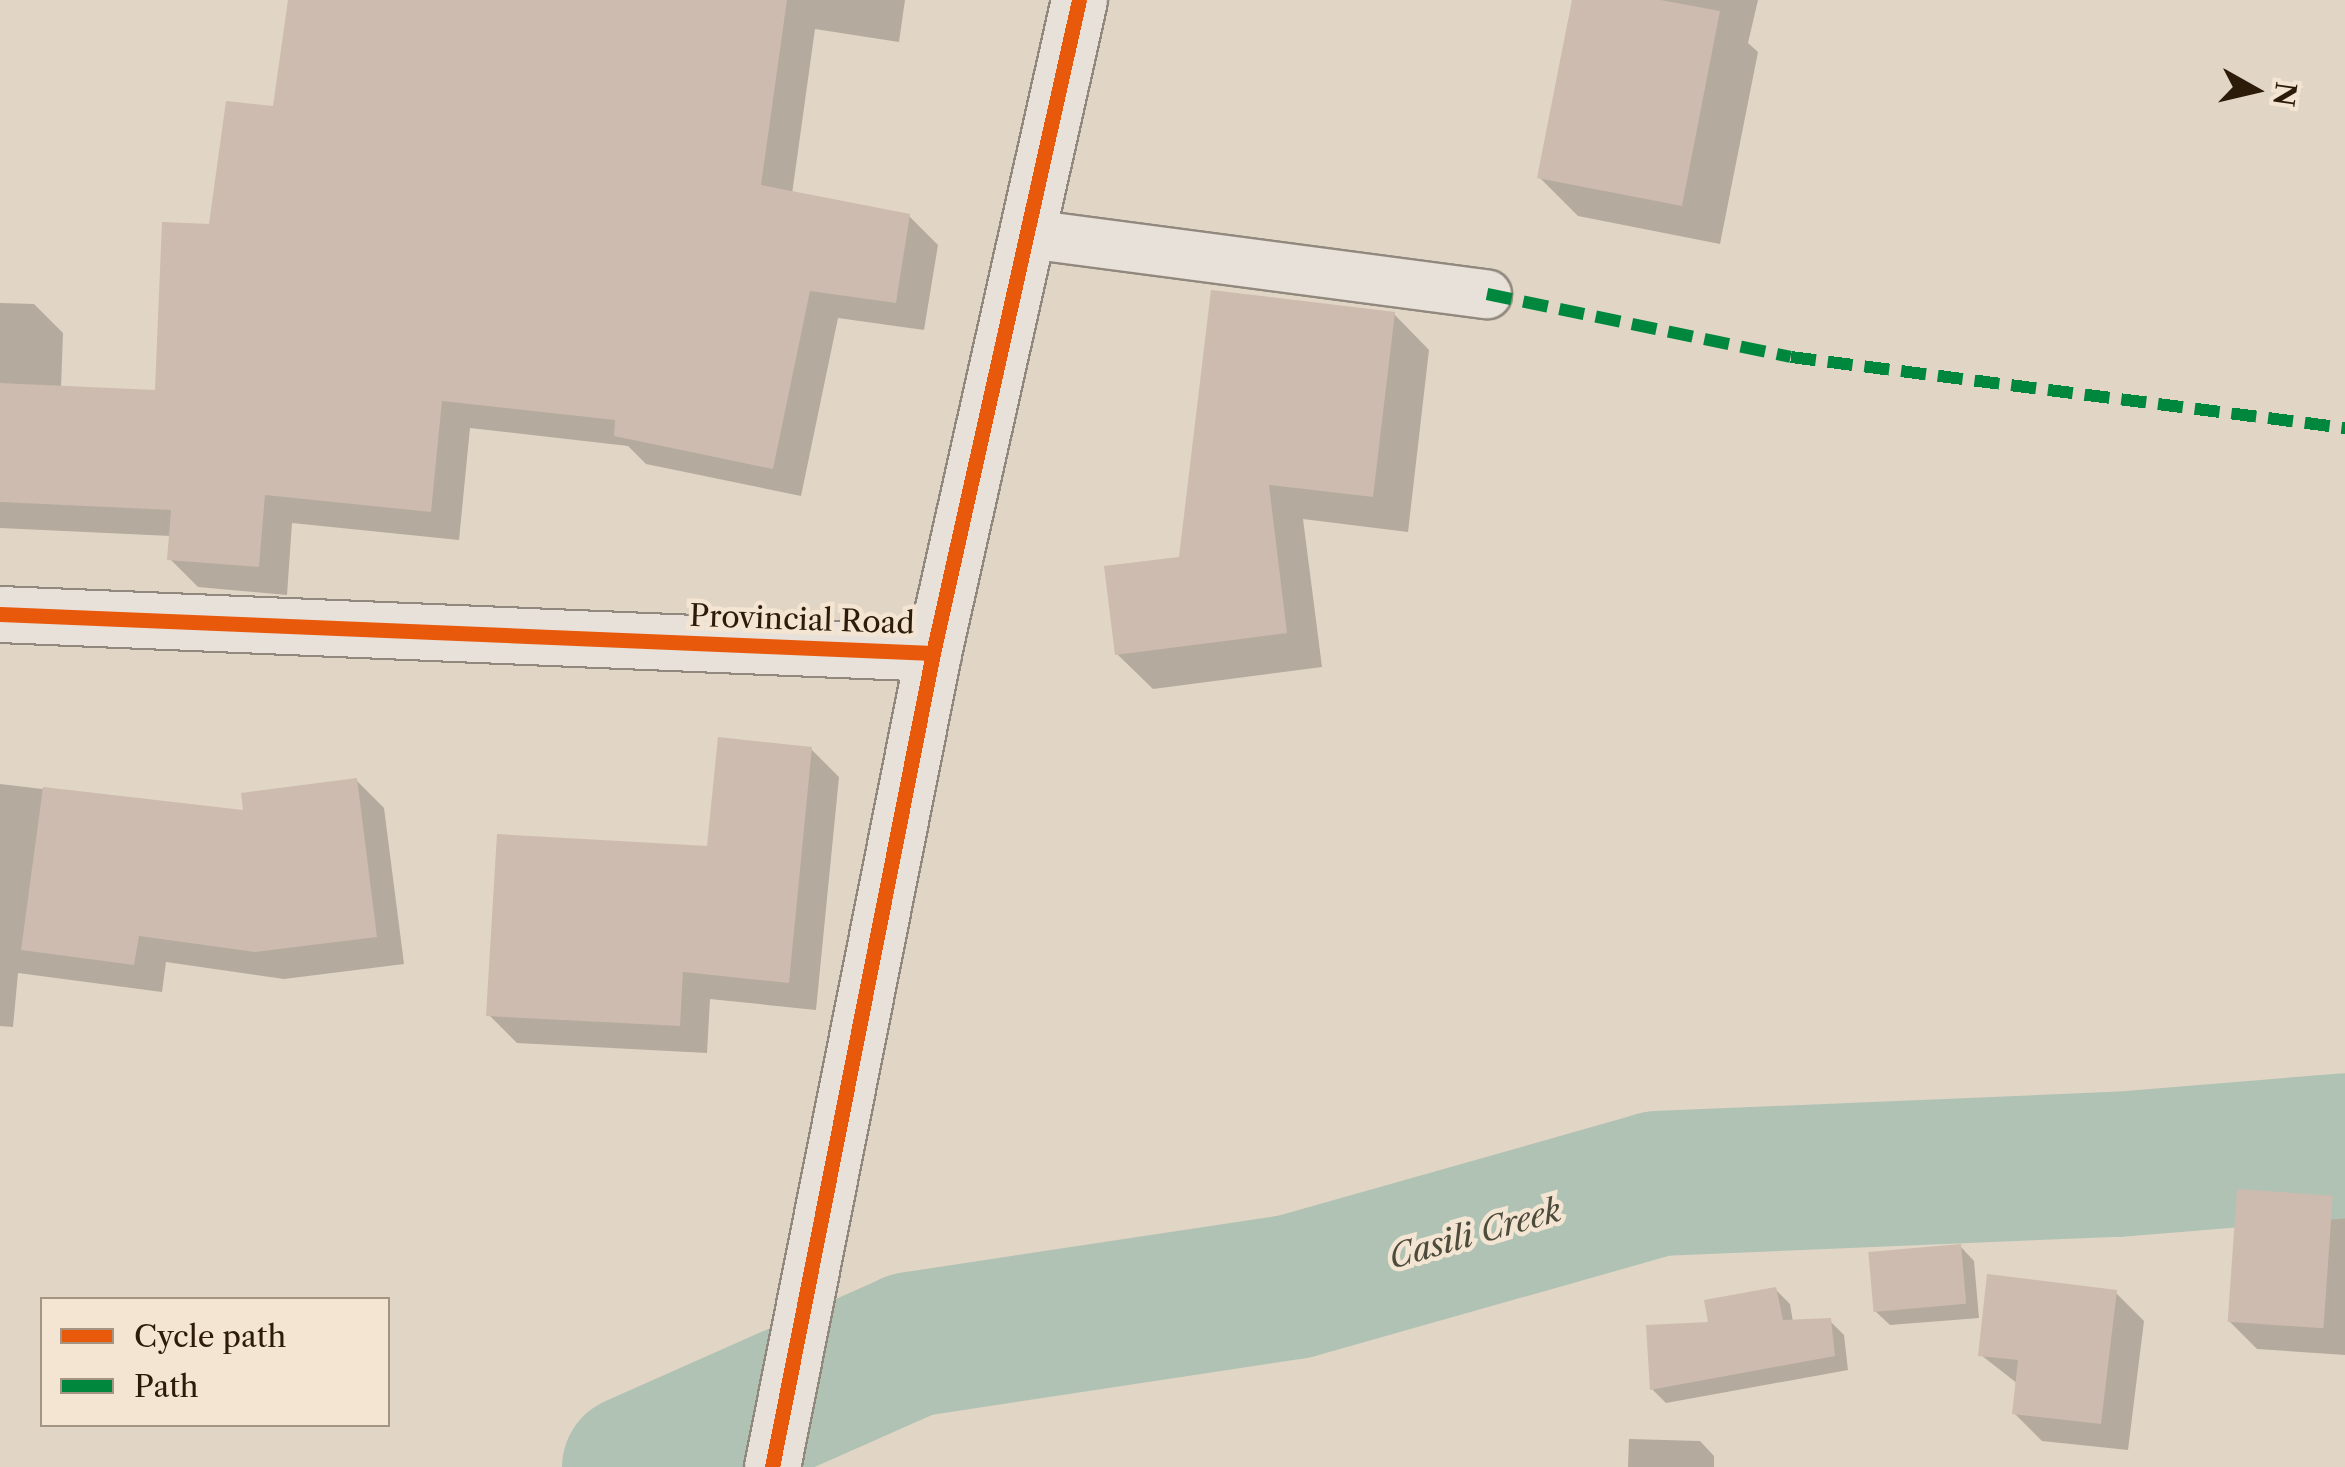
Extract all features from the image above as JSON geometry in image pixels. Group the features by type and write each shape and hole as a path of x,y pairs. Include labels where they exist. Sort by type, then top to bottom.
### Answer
{"street":[{"name":"Provincial Road","path":"0,614 932,653 1079,0"},
{"path":"772,1467 932,653"}],"lane":[{"path":"1029,234 1487,294"}],"building":[{"path":"288,0 787,0 761,185 910,214 896,303 810,291 773,469 614,436 615,420 442,401 431,512 265,495 259,567 167,560 171,510 0,502 0,383 155,390 162,222 209,224 226,101 273,106"},
{"path":"1572,0 1661,0 1720,11 1682,206 1537,178"},
{"path":"1211,290 1395,312 1373,497 1269,485 1287,633 1115,655 1104,566 1179,557"},
{"path":"718,737 812,747 789,983 683,972 680,1026 486,1016 497,834 707,846"},
{"path":"357,778 377,937 255,952 139,936 134,965 21,950 43,787 243,810 241,793"},
{"path":"2237,1189 2333,1196 2323,1328 2228,1322"},
{"path":"1961,1244 1966,1304 1874,1312 1868,1252"},
{"path":"1987,1274 2117,1290 2101,1424 2012,1414 2018,1360 1978,1356"},
{"path":"1776,1287 1783,1320 1831,1318 1835,1356 1650,1390 1646,1325 1708,1322 1704,1300"}],"waterway":[{"name":"Casili Creek","path":"634,1467 911,1344 1294,1286 1657,1183 2116,1164 2345,1145"}],"marked path":[{"path":"1487,294 1791,357 2345,428"}],"cycle path":[{"path":"0,614 933,653 1079,0"},
{"path":"772,1467 933,653"}]}
